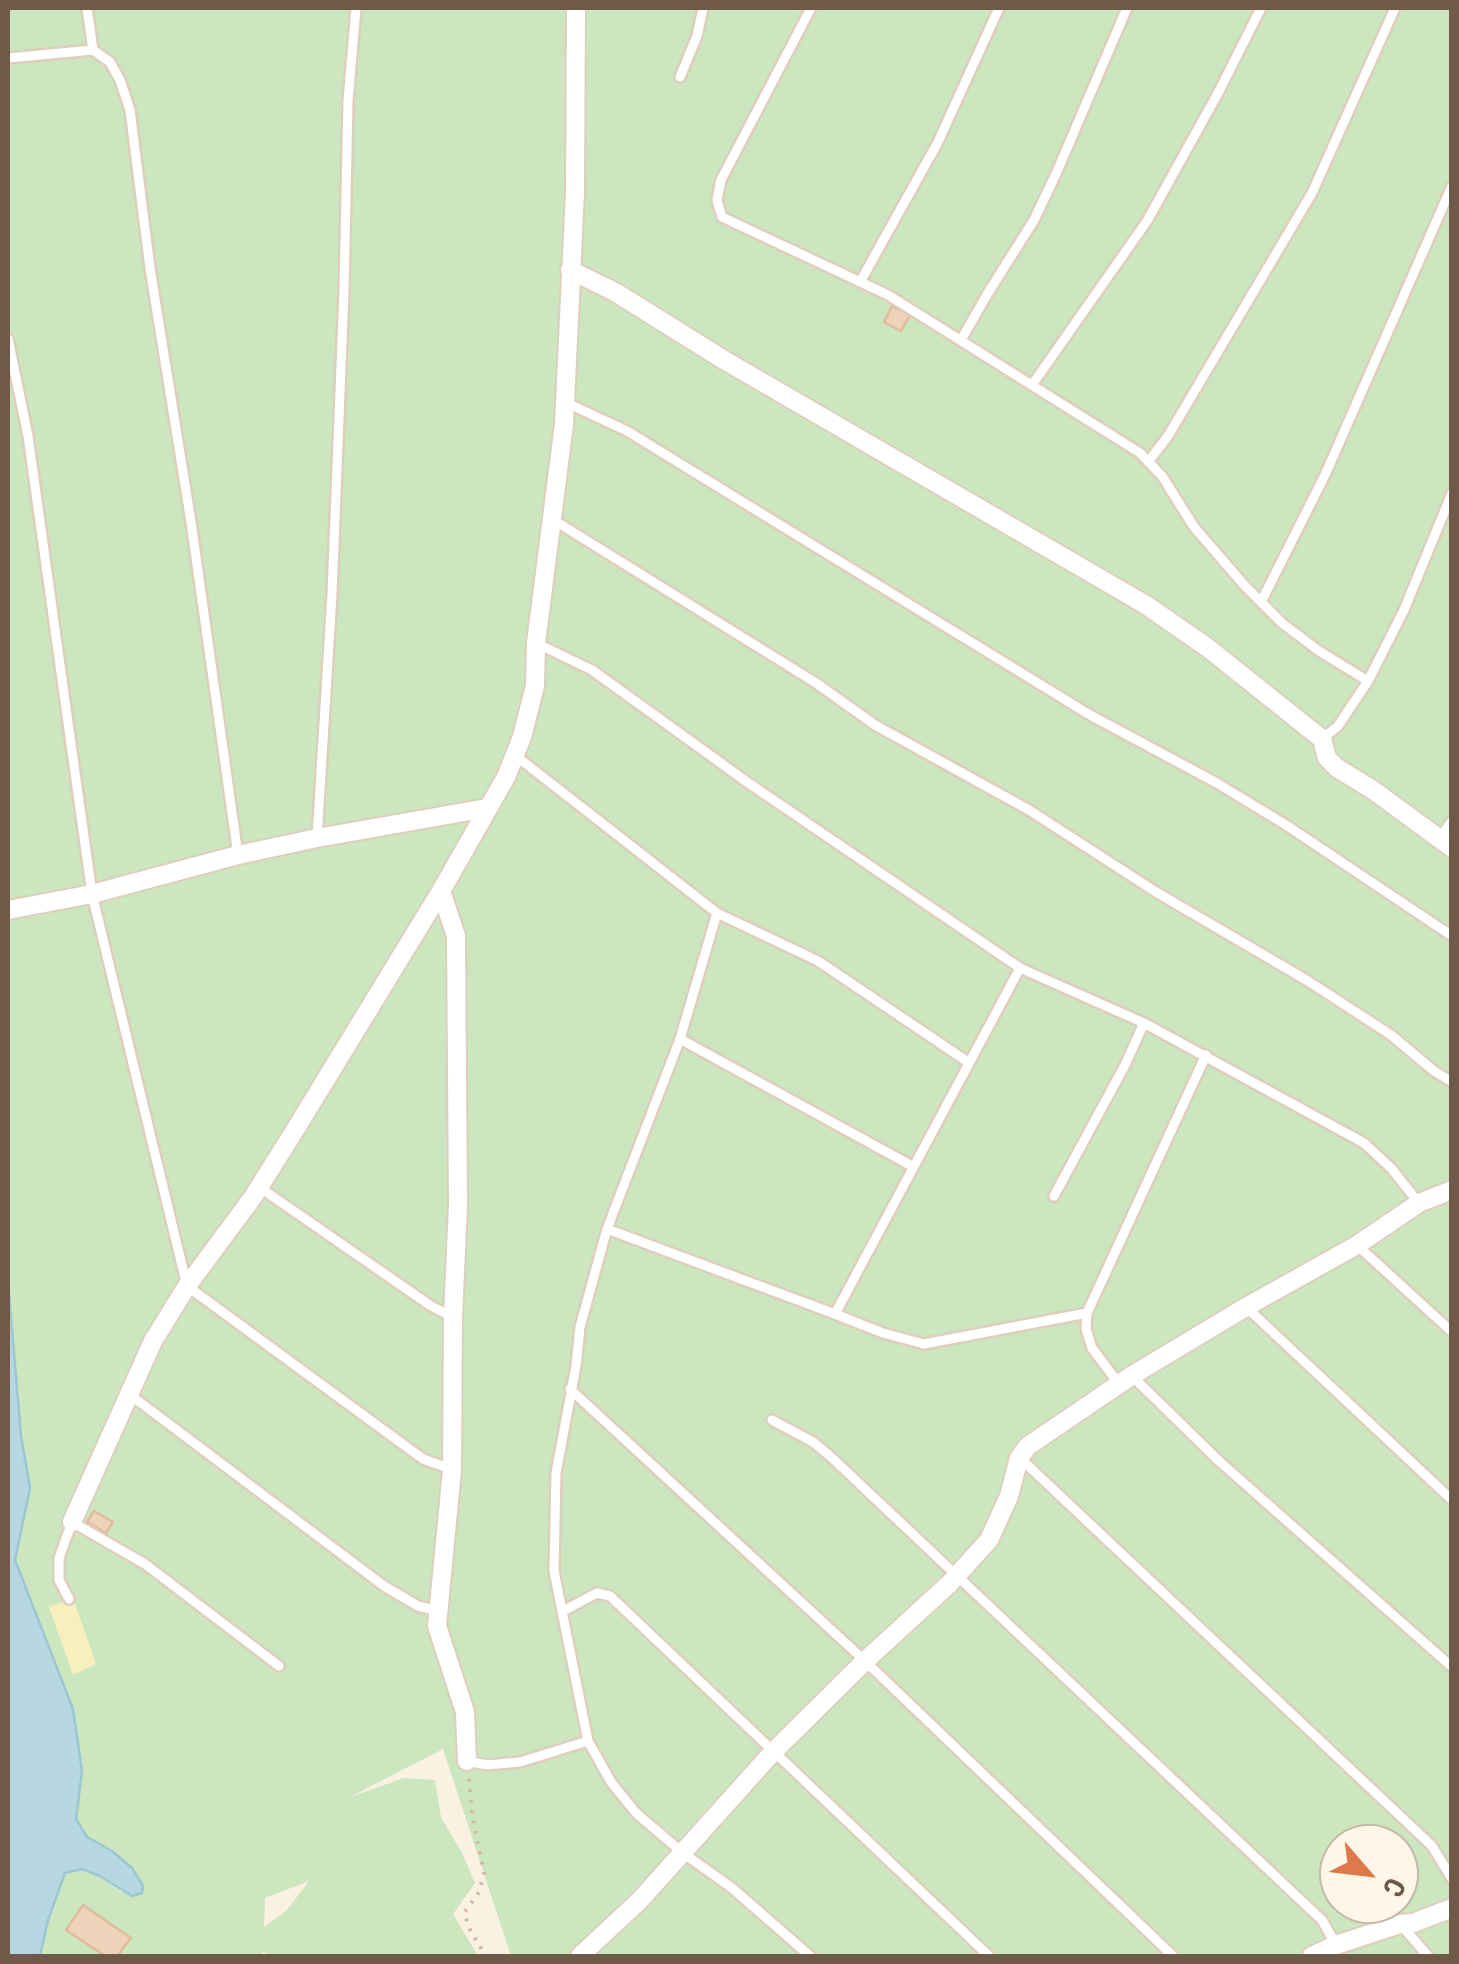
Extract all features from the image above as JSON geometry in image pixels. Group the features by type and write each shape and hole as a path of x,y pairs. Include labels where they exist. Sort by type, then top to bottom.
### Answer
{"street":[{"path":"72,1522 152,1341 259,1187 441,890 516,756 535,686 536,643 564,402 575,192 576,8"},
{"path":"570,270 615,292 724,360 1146,605 1208,648 1322,739 1327,758 1337,768 1445,844"},
{"path":"8,910 92,894 317,838 487,808"},
{"path":"441,890 456,936 458,1205 452,1470 438,1626 465,1712 468,1761"},
{"path":"580,1956 640,1900 772,1753 957,1576 989,1540 1009,1496 1019,1458 1028,1446 1125,1380 1246,1306 1419,1203 1452,1190"},
{"path":"1419,1921 1452,1908"},
{"path":"1322,1954 1400,1924"}],"lane":[{"path":"87,8 92,50"},
{"path":"317,838 332,594 348,101 356,8"},
{"path":"680,78 704,8"},
{"path":"810,8 721,180 717,200 722,217 888,295 1140,454 1162,476 1194,527 1282,623 1368,681"},
{"path":"860,282 938,142 998,8"},
{"path":"961,340 1034,220 1127,8"},
{"path":"1032,385 1147,221 1261,8"},
{"path":"1148,462 1168,436 1312,193 1394,8"},
{"path":"8,58 92,50 110,62 130,110 238,856"},
{"path":"1261,602 1325,475 1452,186"},
{"path":"8,339 28,436 92,894 187,1286 424,1459 452,1470"},
{"path":"564,402 643,440 1090,715 1229,790 1452,936"},
{"path":"1322,739 1338,726 1368,681 1404,610 1452,492"},
{"path":"552,519 800,673 875,725 1029,810 1156,892 1308,981 1391,1035 1452,1082"},
{"path":"536,643 592,670 747,782 1020,968 1144,1023 1364,1142 1419,1203"},
{"path":"516,756 717,913 818,961 968,1062"},
{"path":"1445,844 1452,821"},
{"path":"717,913 680,1039 607,1230 580,1327 556,1473 554,1571 588,1742 612,1782 636,1813 682,1853 732,1888 810,1956"},
{"path":"836,1314 1020,968"},
{"path":"1054,1196 1126,1065 1144,1023"},
{"path":"680,1039 912,1166"},
{"path":"1206,1055 1087,1313 1086,1329 1092,1348 1452,1667"},
{"path":"259,1187 431,1306 454,1317"},
{"path":"607,1230 924,1344 1087,1313"},
{"path":"1356,1244 1452,1332"},
{"path":"1246,1306 1452,1500"},
{"path":"570,1389 865,1661 1173,1956"},
{"path":"129,1394 384,1586 418,1606 439,1611"},
{"path":"772,1420 830,1456 1308,1906 1322,1920 1322,1954"},
{"path":"1019,1458 1432,1846 1452,1879"},
{"path":"69,1600 59,1580 59,1558 72,1522 145,1564 279,1666"},
{"path":"562,1611 598,1594 610,1596 989,1956"},
{"path":"468,1761 487,1765 520,1762 588,1742"},
{"path":"1400,1924 1428,1956"}],"path":[{"path":"468,1761 472,1814 484,1874 464,1913 486,1956"}],"green space":[{"path":"8,8 1451,8 1451,1956 511,1956 443,1749 350,1797 404,1778 435,1780 441,1817 475,1883 453,1914 478,1956 270,1956 262,1951 261,1956 40,1956 65,1873 81,1869 122,1892 143,1886 132,1868 87,1837 76,1819 82,1771 73,1709 15,1560 30,1488 21,1436 8,1282","holes":["309,1881 287,1910 264,1927 265,1898"]}],"sand":[{"path":"73,1598 96,1664 73,1675 49,1607"}],"water":[{"path":"8,1282 21,1436 30,1488 15,1560 73,1709 82,1771 76,1819 87,1837 132,1868 143,1886 142,1893 132,1896 82,1869 65,1873 40,1956 8,1956"}],"building":[{"path":"892,306 910,315 901,331 884,322"},
{"path":"94,1511 113,1522 106,1533 87,1522"},
{"path":"83,1905 131,1938 117,1956 105,1956 66,1930"}]}
